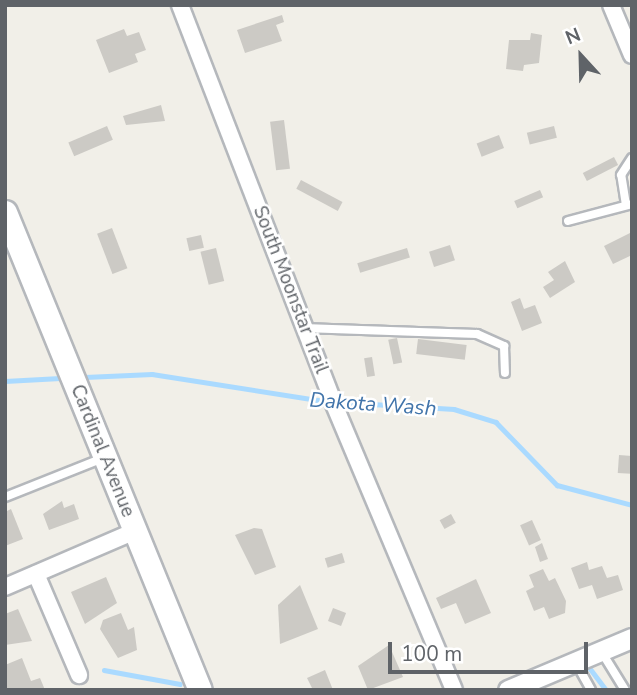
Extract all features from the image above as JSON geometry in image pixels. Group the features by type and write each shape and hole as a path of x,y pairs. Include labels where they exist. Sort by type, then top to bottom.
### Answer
{"main road":[{"name":"Cardinal Avenue","path":"5,212 11,245 105,457 200,690"}],"street":[{"name":"South Moonstar Trail","path":"180,5 303,328 454,690"},
{"path":"611,5 632,55"},
{"path":"5,587 135,531"},
{"path":"36,574 79,675"},
{"path":"508,690 632,638"}],"lane":[{"path":"568,221 629,204 621,176 632,158"},
{"path":"303,328 477,334 504,346 505,373"},
{"path":"5,497 105,457"},
{"path":"601,651 625,690"},
{"path":"575,662 592,690"}],"building":[{"path":"282,15 284,22 276,25 282,41 245,53 237,30"},
{"path":"124,29 127,36 139,32 146,50 135,54 138,62 109,73 96,40"},
{"path":"531,33 542,35 539,63 524,65 523,71 506,69 509,40 530,40"},
{"path":"161,105 165,121 126,125 123,116"},
{"path":"284,120 290,169 276,170 270,122"},
{"path":"107,126 113,140 74,156 68,142"},
{"path":"554,126 557,138 530,144 527,133"},
{"path":"499,135 504,148 482,157 477,144"},
{"path":"614,157 618,165 587,181 583,173"},
{"path":"301,180 342,202 338,211 296,189"},
{"path":"540,190 543,197 517,208 514,201"},
{"path":"112,228 127,268 112,274 97,234"},
{"path":"632,232 632,255 613,264 604,246"},
{"path":"201,235 204,248 189,251 186,238"},
{"path":"450,245 455,260 434,267 429,252"},
{"path":"216,248 224,281 209,285 200,252"},
{"path":"407,248 410,258 360,273 357,263"},
{"path":"565,261 575,282 550,298 543,287 554,280 548,272"},
{"path":"520,298 524,309 535,305 542,323 522,331 511,302"},
{"path":"397,338 402,362 393,364 388,340"},
{"path":"418,339 467,345 465,360 416,354"},
{"path":"372,357 375,376 367,377 364,358"},
{"path":"619,455 632,456 631,474 618,473"},
{"path":"62,501 64,508 74,504 79,519 49,530 43,514"},
{"path":"11,509 23,539 5,546 5,512"},
{"path":"451,514 456,523 444,529 440,520"},
{"path":"532,520 541,540 529,545 520,525"},
{"path":"254,528 262,529 276,567 255,575 235,535"},
{"path":"542,543 548,559 540,562 535,547"},
{"path":"342,553 345,563 328,568 325,558"},
{"path":"587,562 589,570 602,566 607,578 618,575 623,590 597,599 592,585 579,589 571,568"},
{"path":"543,569 549,581 555,578 566,601 565,613 549,619 544,607 534,611 526,591 534,587 529,575"},
{"path":"106,577 117,603 85,624 71,592"},
{"path":"476,579 491,613 465,624 456,603 441,609 436,598"},
{"path":"300,585 318,629 280,644 278,605"},
{"path":"333,608 346,613 341,626 328,621"},
{"path":"18,609 32,641 5,645 5,614"},
{"path":"121,613 128,630 134,627 137,650 118,658 100,629 103,620"},
{"path":"389,645 403,677 368,690 358,666"},
{"path":"22,658 31,681 40,678 45,690 5,690 5,665"},
{"path":"325,670 333,690 313,690 307,678"}],"waterway":[{"name":"Dakota Wash","path":"85,377 152,374 330,402"},
{"name":"Dakota Wash","path":"5,381 60,378"},
{"name":"Dakota Wash","path":"339,402 454,409 496,422 557,485 632,505"},
{"path":"586,663 606,690"},
{"path":"104,670 180,684"}]}
